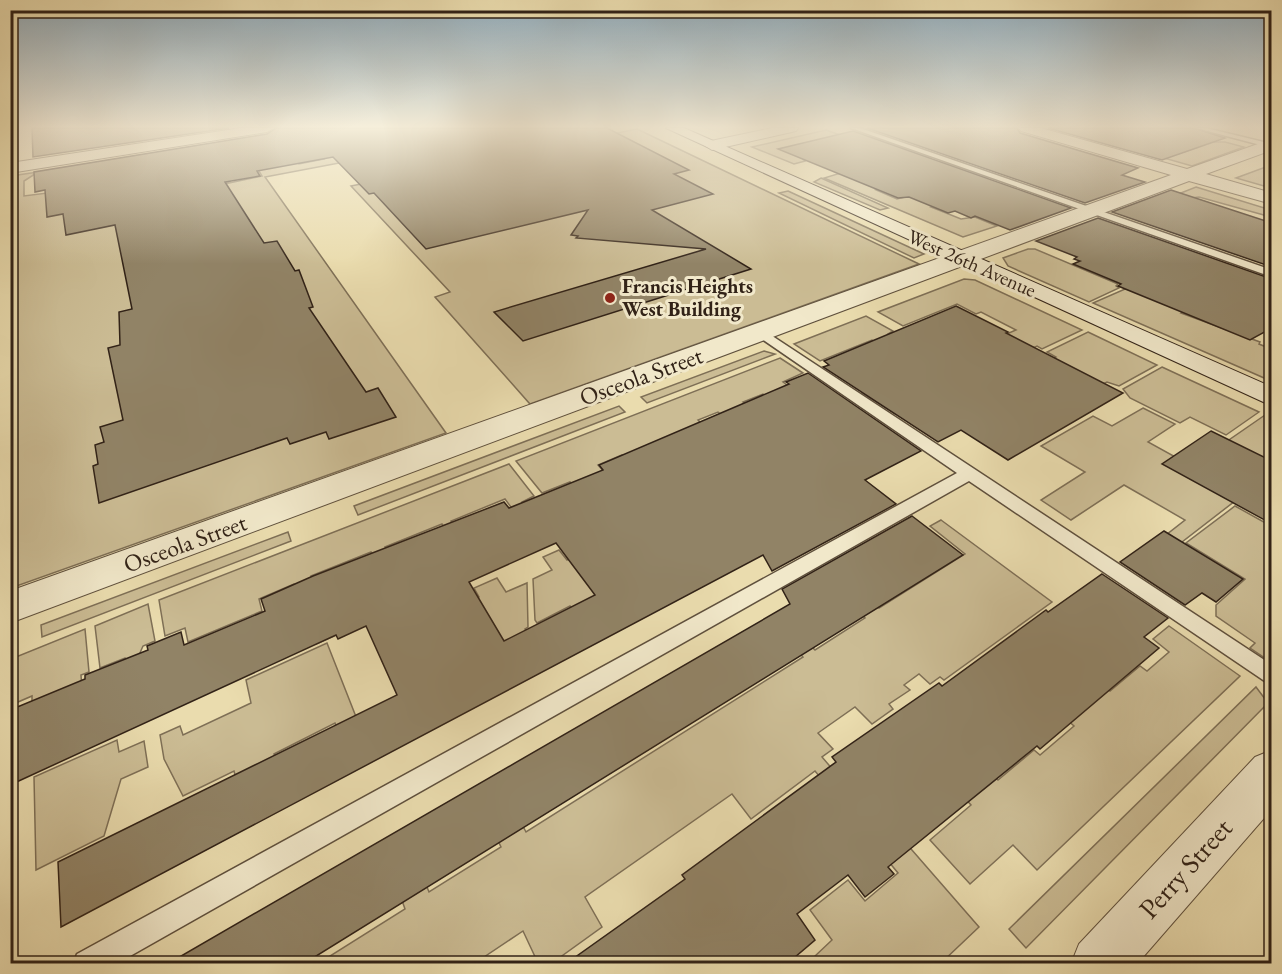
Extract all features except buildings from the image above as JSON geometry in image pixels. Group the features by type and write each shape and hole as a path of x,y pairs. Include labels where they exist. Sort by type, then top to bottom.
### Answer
{"street":[{"name":"West 26th Avenue","path":"775,173 1272,398"},
{"path":"1184,173 1272,199"},
{"name":"Osceola Street","path":"10,607 1193,173"},
{"name":"Perry Street","path":"1100,963 1272,773"}],"lane":[{"path":"983,173 1272,274"},
{"path":"760,332 1272,677"},
{"path":"87,963 970,473"}],"shaded area":[{"path":"36,173 24,181 24,196 203,173 225,173 230,182 215,186 262,176 260,173 284,173 265,177 446,433 11,588 11,176"},
{"path":"414,173 730,173 919,264 530,404 435,297 450,292 351,186"},
{"path":"839,173 974,173 987,178 967,184 958,198 931,207 961,219 975,217 997,226 963,237 824,178","holes":["918,178 934,190 897,199 876,190"]},
{"path":"1248,173 1271,173 1271,188 1236,178"},
{"path":"821,178 888,208 880,210 814,182"},
{"path":"1196,187 1271,210 1271,217 1199,197 1158,202"},
{"path":"788,191 924,254 914,258 779,193"},
{"path":"1028,249 1035,249 1118,284 1116,286 1119,288 1089,302 1008,266 1003,258"},
{"path":"964,279 975,280 1082,330 1042,349 1037,346 895,414 862,393 911,364 872,340 820,361 794,344 866,316 893,331 888,334 919,352 977,347 1016,330 981,312 976,314 957,304 903,326 878,312"},
{"path":"1125,289 1133,289 1184,311 1181,313 1260,342 1259,344 1271,349 1271,381 1093,303"},
{"path":"1088,332 1157,365 1119,386 1107,382 1103,384 1053,359 1056,357 1047,352"},
{"path":"764,351 775,354 647,403 641,397"},
{"path":"780,358 803,373 783,382 791,388 768,398 763,394 743,402 751,409 760,447 718,412 698,420 706,428 634,468 622,455 598,465 605,473 574,486 570,482 542,493 516,461"},
{"path":"1162,367 1259,412 1226,435 1190,417 1180,423 1130,398 1123,389"},
{"path":"619,406 625,412 358,515 354,506"},
{"path":"1143,408 1175,424 1148,442 1197,469 1257,484 1147,569 1134,560 1185,520 1124,485 1071,520 1041,500 1085,472 1041,446 1093,416 1112,426"},
{"path":"1265,415 1271,418 1271,471 1226,442"},
{"path":"509,464 534,496 522,502 547,536 536,541 505,499 451,521 482,571 472,574 442,524 385,547 412,604 399,610 371,552 311,576 334,636 316,644 294,584 259,599 262,611 188,642 185,628 165,636 159,600"},
{"path":"1235,506 1271,526 1271,662 1250,648 1255,643 1216,616 1216,605 1245,579 1186,543"},
{"path":"941,520 1052,602 944,680 940,677 930,684 919,674 904,685 910,690 889,704 893,709 872,724 855,707 818,733 833,749 822,757 883,828 871,838 815,771 751,819 732,794 585,897 602,927 552,963 538,963 523,931 475,963 323,964 322,961 405,909 382,844 404,830 429,892 501,847 474,789 496,775 526,832 803,657 767,619 778,612 815,650 865,618 826,582 841,574 879,608 965,554 930,526"},
{"path":"288,532 291,541 42,637 41,625"},
{"path":"590,548 621,629 596,642 570,606 537,623 535,620 533,579 552,570 543,557 559,550 567,560"},
{"path":"497,578 506,592 527,583 528,627 525,629 548,666 427,622 479,597 474,588"},
{"path":"148,604 155,641 143,646 128,680 125,658 100,668 95,626"},
{"path":"1169,626 1240,676 1037,870 1013,845 970,884 930,840 971,805 953,785 980,763 998,780 1034,750 1040,755 1074,726 1057,711 1095,680 1110,691 1140,666 1147,671 1169,652 1153,639"},
{"path":"85,629 89,672 81,675 82,690 32,711 32,696 11,705 11,659"},
{"path":"327,643 360,727 340,737 335,723 274,754 289,805 249,827 234,771 183,796 164,759 160,735 180,726 183,735 251,703 246,680"},
{"path":"1256,687 1268,703 1026,948 1009,929"},
{"path":"117,740 119,752 144,741 148,767 121,779 104,836 36,870 34,777"},
{"path":"898,834 979,927 941,963 820,963 815,956 832,940 810,910 848,880 865,901 898,873 879,850"}],"place":[{"name":"Francis Heights West Building","path":"610,298"}]}
